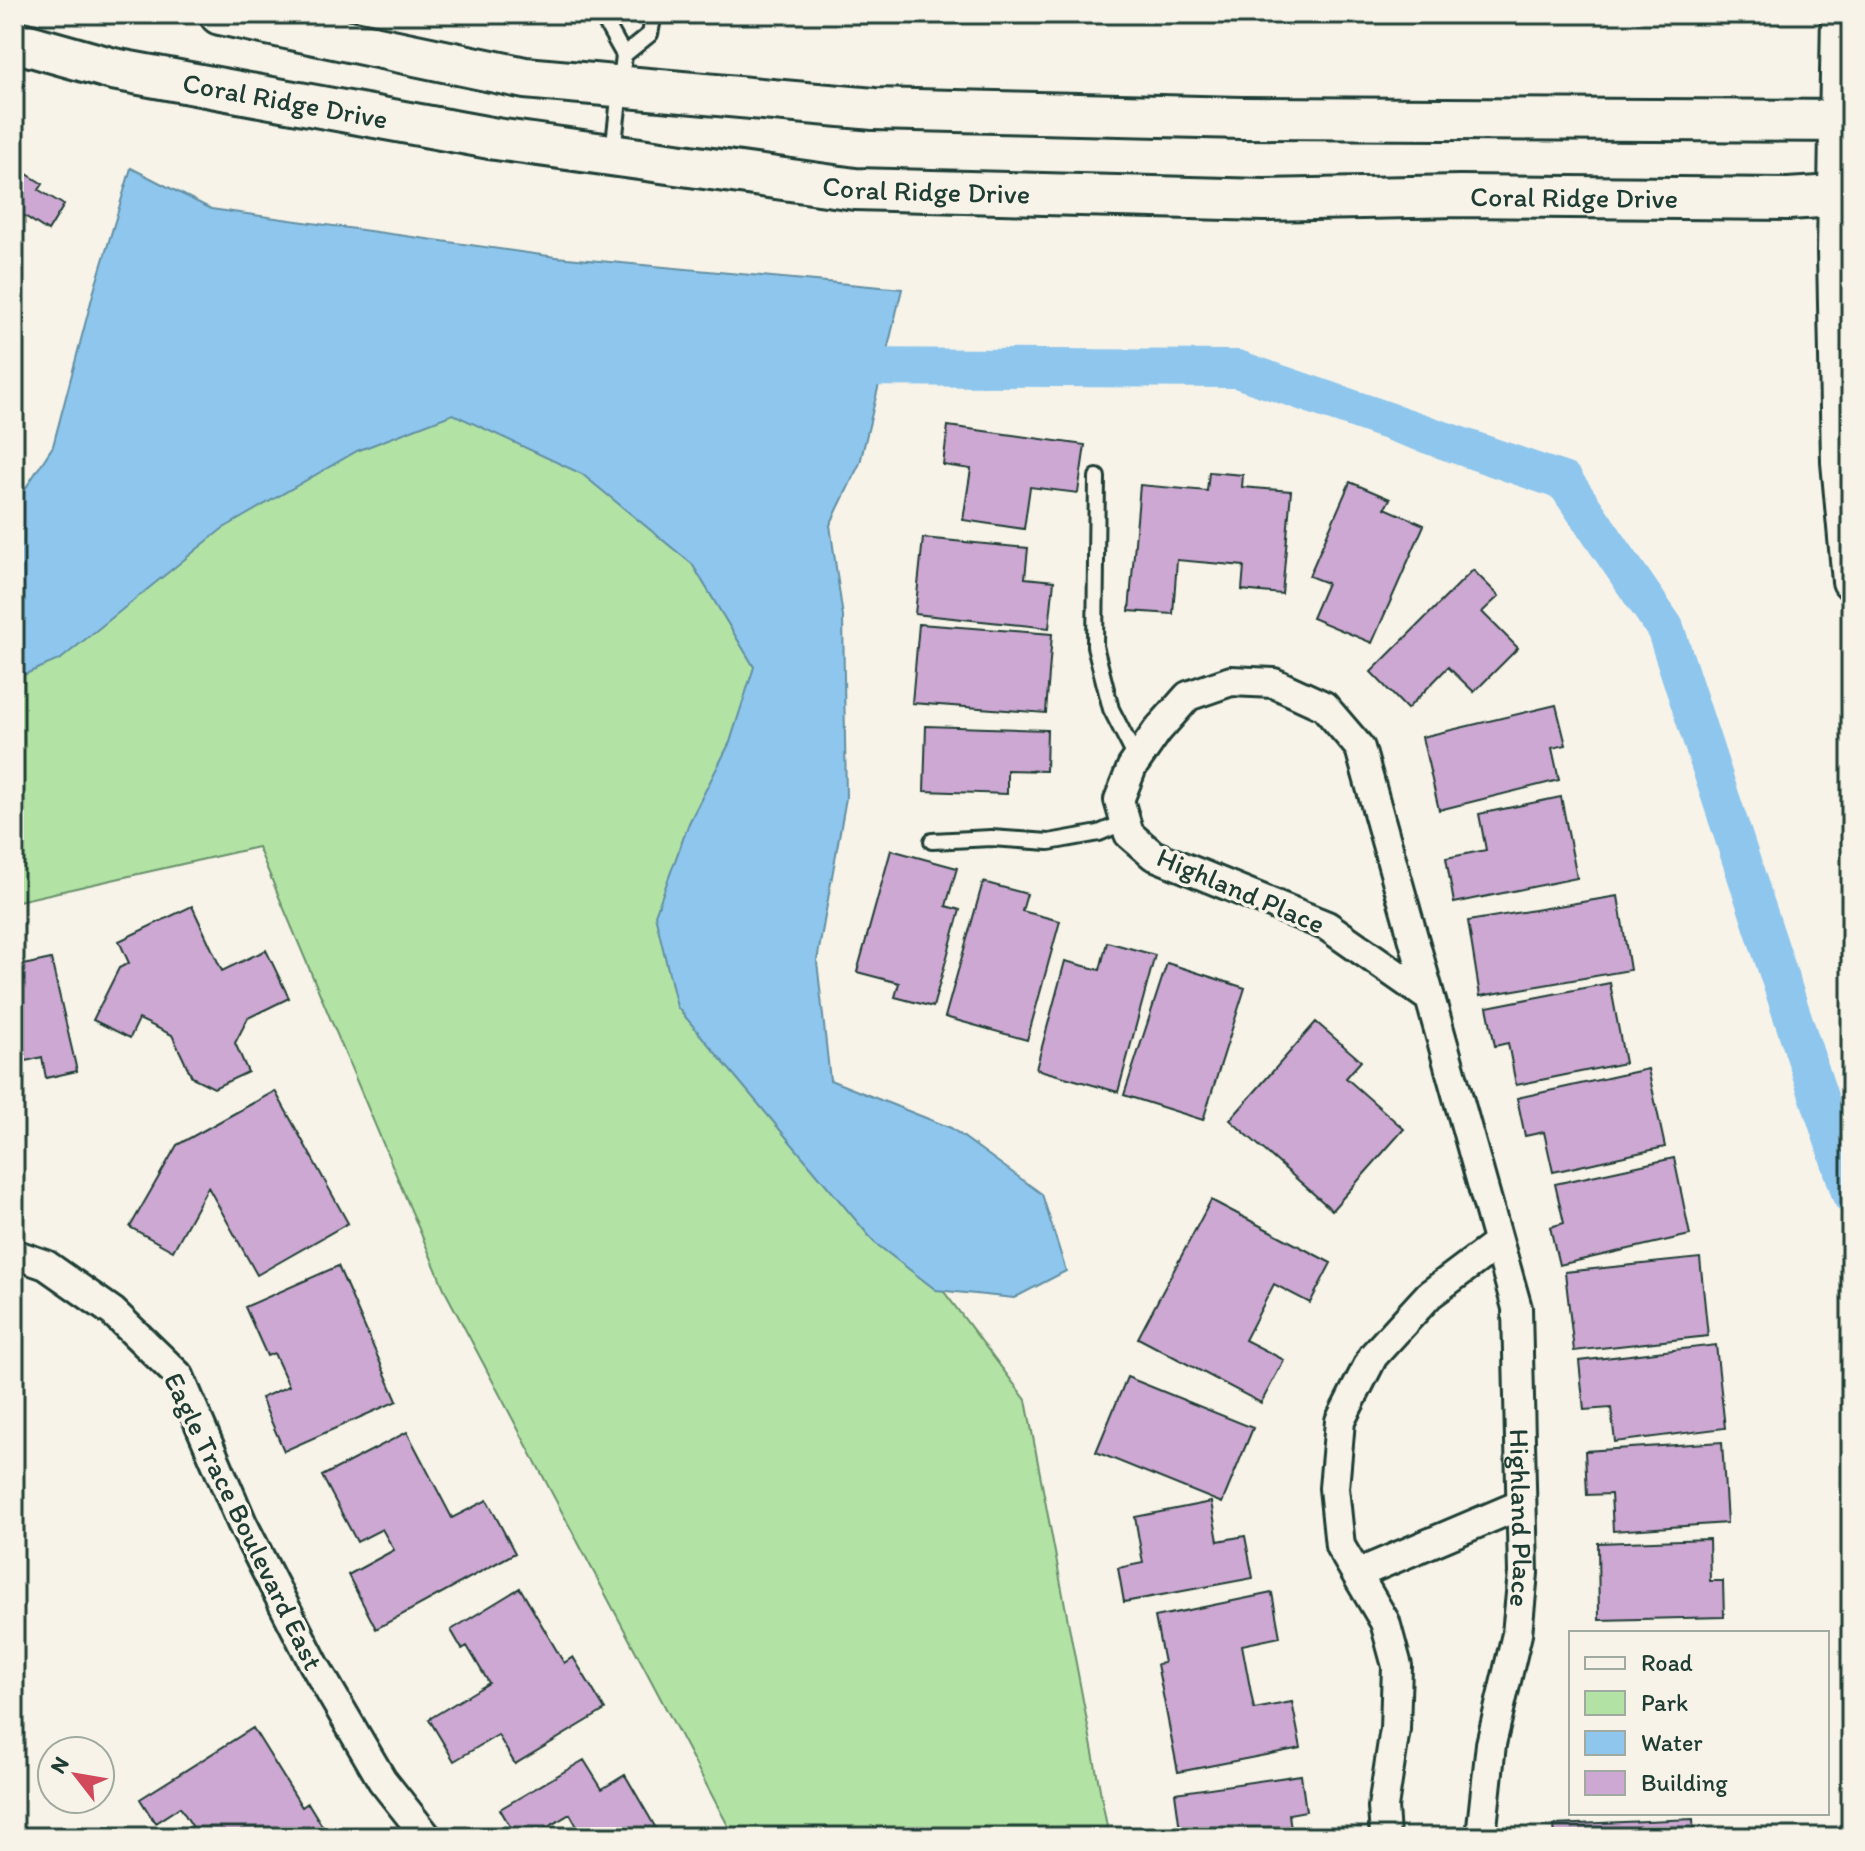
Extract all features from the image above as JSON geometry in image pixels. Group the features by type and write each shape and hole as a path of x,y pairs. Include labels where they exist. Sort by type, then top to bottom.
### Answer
{"main road":[{"path":"220,14 525,78 622,71 874,109 1242,118 1845,121"},
{"name":"Coral Ridge Drive","path":"14,41 113,69 481,137 855,189 1264,200 1460,196 1788,199 1844,195"}],"street":[{"path":"1840,14 1845,121 1840,462 1851,581"},
{"name":"Highland Place","path":"1427,996 1327,926 1153,855 1129,834 1119,800 1137,760 1157,731 1188,696 1231,681 1274,683 1324,706 1360,748 1427,996 1517,1308 1523,1573 1517,1634 1491,1744 1482,1827 1484,1837"},
{"path":"1385,1837 1383,1807 1395,1729 1397,1666 1385,1622 1340,1546 1334,1488 1340,1421 1373,1356 1429,1295 1497,1244"},
{"name":"Eagle Trace Boulevard East","path":"14,1254 46,1265 113,1312 179,1376 242,1523 314,1664 382,1780 427,1837"},
{"path":"1357,1574 1520,1505"}],"lane":[{"path":"607,14 606,23 622,71 612,155"},
{"path":"622,71 650,34 654,14"},
{"path":"1097,477 1095,646 1111,709 1137,760"},
{"path":"932,841 991,838 1049,842 1099,833 1125,822"}],"green space":[{"path":"449,282 758,561 804,1107 1026,1400 1109,1837 734,1837 446,1293 258,847 14,902 14,611"}],"water":[{"path":"131,168 211,209 556,257 902,289 860,463 830,525 843,617 846,798 817,961 830,1080 951,1128 1042,1194 1066,1271 1014,1298 936,1290 875,1243 677,1007 655,915 689,823 730,742 754,667 692,564 582,474 453,414 357,451 222,529 61,659 14,679 14,506 53,446 93,294"}],"building":[{"path":"14,166 43,184 39,190 64,205 48,231 23,215 14,230"},
{"path":"948,426 1085,445 1078,493 1030,487 1024,529 963,520 971,469 943,465"},
{"path":"1209,472 1243,475 1242,487 1291,491 1282,594 1242,590 1244,566 1177,560 1173,614 1129,611 1140,485 1207,491"},
{"path":"1350,482 1390,499 1385,508 1424,525 1372,643 1312,618 1327,583 1309,576"},
{"path":"923,538 1028,548 1025,578 1054,581 1049,628 915,614"},
{"path":"1473,570 1499,596 1482,612 1518,648 1474,692 1448,667 1407,709 1371,672"},
{"path":"919,624 1052,634 1046,713 912,703"},
{"path":"1556,705 1566,745 1552,748 1559,780 1439,810 1422,737"},
{"path":"926,726 1047,730 1046,771 1007,770 1007,794 924,791"},
{"path":"1561,797 1577,878 1454,903 1446,858 1486,850 1479,814"},
{"path":"891,850 957,868 946,906 960,910 933,1007 895,997 899,983 857,972"},
{"path":"983,882 1027,894 1022,911 1060,921 1027,1040 945,1017"},
{"path":"1618,896 1630,970 1480,996 1468,921"},
{"path":"192,906 222,971 266,950 289,998 248,1018 235,1043 248,1072 214,1088 192,1077 172,1035 139,1019 130,1038 93,1020 119,968 129,963 119,941"},
{"path":"1107,942 1155,955 1118,1092 1036,1069 1065,961 1100,970"},
{"path":"51,959 77,1071 46,1078 42,1057 14,1064 14,992 18,991 14,967"},
{"path":"1167,963 1245,988 1203,1120 1124,1095"},
{"path":"1610,983 1625,1063 1516,1085 1508,1043 1495,1046 1487,1007"},
{"path":"1316,1022 1361,1061 1346,1078 1404,1129 1332,1210 1230,1120"},
{"path":"1648,1069 1665,1147 1553,1172 1544,1132 1525,1136 1517,1098"},
{"path":"275,1091 348,1223 257,1275 208,1187 173,1251 130,1227 177,1145"},
{"path":"1674,1158 1690,1235 1559,1265 1550,1227 1564,1223 1555,1184"},
{"path":"1211,1200 1331,1263 1310,1303 1274,1284 1245,1340 1284,1360 1261,1403 1138,1338"},
{"path":"1700,1258 1708,1336 1574,1351 1565,1272"},
{"path":"338,1266 397,1401 284,1451 261,1398 289,1386 274,1353 267,1356 245,1307"},
{"path":"1716,1345 1725,1428 1615,1442 1611,1408 1584,1410 1579,1361"},
{"path":"1127,1377 1253,1428 1222,1503 1096,1452"},
{"path":"407,1432 452,1518 487,1500 515,1553 376,1629 348,1575 394,1550 382,1529 357,1542 322,1476"},
{"path":"1722,1442 1727,1523 1613,1531 1611,1494 1587,1495 1585,1451"},
{"path":"1211,1502 1218,1541 1245,1536 1253,1578 1124,1602 1118,1568 1143,1563 1135,1517"},
{"path":"1709,1539 1710,1581 1723,1581 1724,1617 1599,1620 1598,1543"},
{"path":"520,1588 564,1663 573,1657 605,1710 515,1764 498,1735 454,1761 429,1719 489,1683 467,1646 462,1649 451,1630"},
{"path":"1272,1593 1280,1637 1242,1645 1254,1709 1292,1702 1301,1748 1178,1772 1157,1664 1164,1663 1155,1617"},
{"path":"253,1728 302,1807 308,1803 329,1837 199,1837 180,1807 155,1823 140,1799"},
{"path":"584,1760 602,1789 625,1775 661,1837 583,1837 570,1814 531,1837 516,1837 500,1809"},
{"path":"1301,1775 1306,1811 1289,1814 1292,1837 1181,1837 1175,1793"},
{"path":"1693,1819 1694,1837 1555,1837 1554,1825"}],"waterway":[{"path":"832,367 1237,369 1565,482 1665,628 1851,1195"}]}
